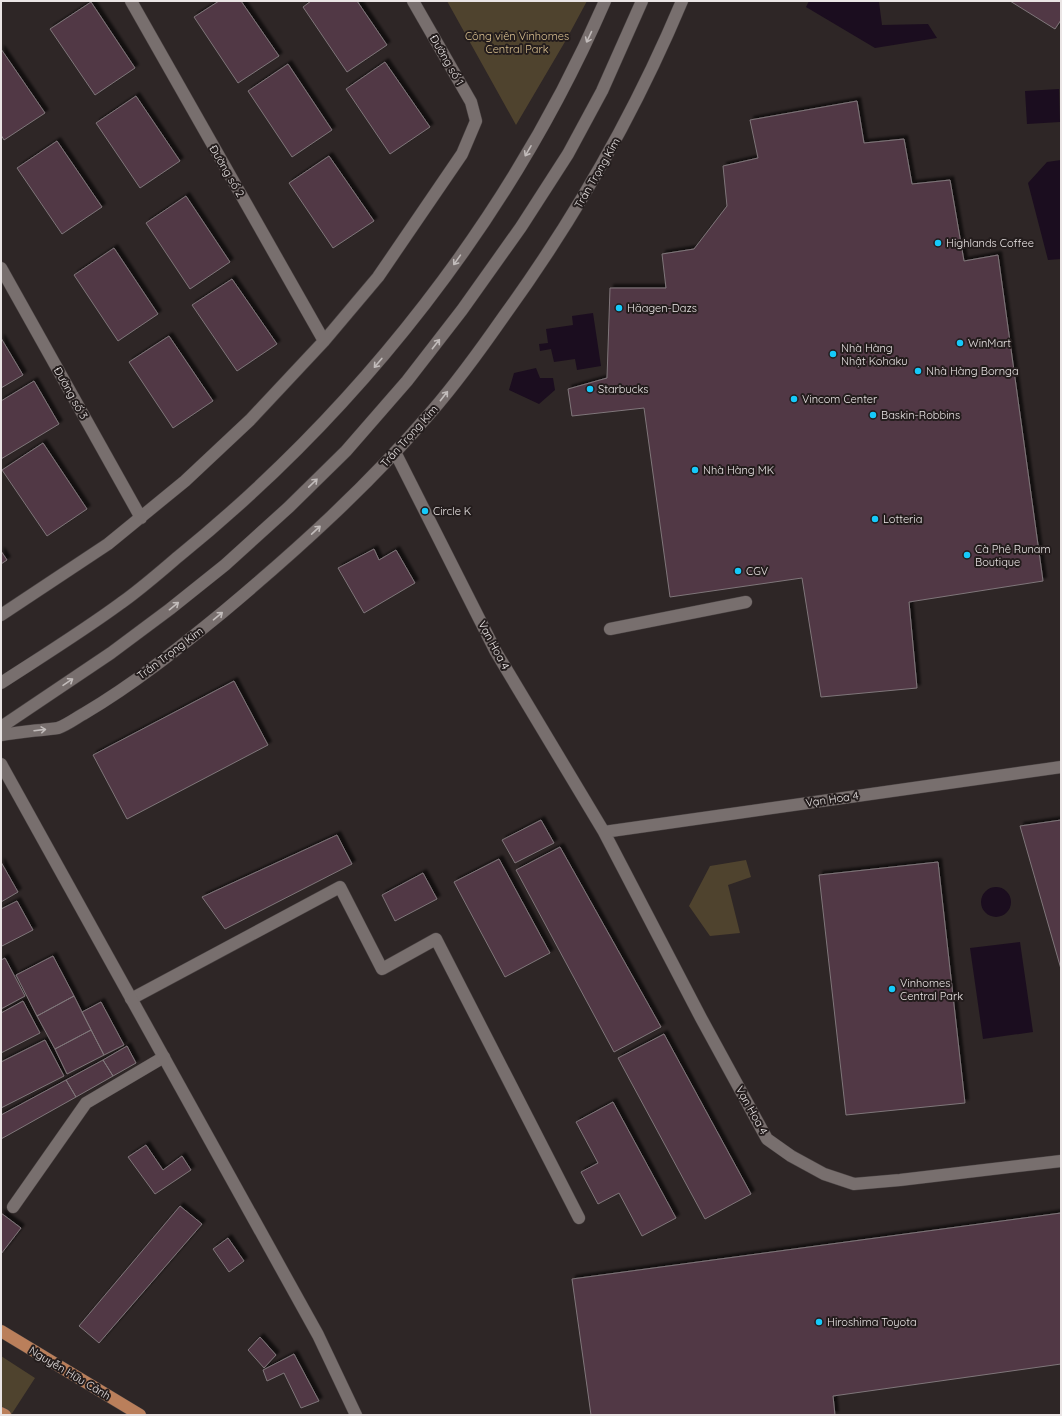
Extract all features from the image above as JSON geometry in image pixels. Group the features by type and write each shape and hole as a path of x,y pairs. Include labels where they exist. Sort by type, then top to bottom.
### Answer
{"main road":[{"name":"Nguyễn Hữu Cảnh","path":"1,1331 140,1415"},
{"path":"1,1413 5,1415"}],"street":[{"name":"Đường số 2","path":"131,1 324,341"},
{"name":"Đường số 1","path":"324,341 378,277 462,154 476,121 471,102 413,1"},
{"path":"1,683 122,603 205,535 268,479 375,368 428,301 473,238 514,176 551,111 588,39 605,1"},
{"path":"1,727 112,653 182,600 225,565 289,507 351,445 407,381 462,310 521,227 568,154 598,98 642,1"},
{"name":"Trần Trọng Kim","path":"1,735 59,728 96,706 157,664 220,614 292,552 354,494 395,452 433,410 482,348 558,239 599,170 626,120 663,48 682,1"},
{"name":"Đường số 3","path":"1,268 141,518"},
{"path":"1,615 108,544 186,481 250,420 324,341"},
{"name":"Vạn Hoa 4","path":"395,452 496,652 604,832 767,1139 791,1156 824,1174 854,1184 1061,1161"},
{"path":"610,629 746,602"},
{"path":"1,764 318,1335 356,1415"},
{"name":"Vạn Hoa 4","path":"604,832 1061,767"},
{"path":"131,999 340,887 382,969 436,939 580,1218"},
{"path":"13,1207 86,1103 164,1057"}],"green space":[{"name":"Công viên Vinhomes Central Park","path":"447,1 587,1 516,125"},
{"path":"746,860 751,877 728,885 740,933 710,936 689,906 710,866"},
{"path":"1,1356 35,1378 11,1415 1,1415"}],"shaded area":[{"path":"809,1 887,1 879,2 882,25 928,24 937,38 875,48 806,7"},
{"path":"1059,89 1060,122 1027,124 1025,91"},
{"path":"1061,160 1061,259 1048,260 1028,183 1047,162"},
{"path":"593,313 601,366 577,370 575,359 554,362 551,349 540,351 539,344 548,343 546,329 573,325 572,316"},
{"path":"536,368 540,378 553,378 555,390 539,404 509,390 514,373"},
{"path":"996,887 1007,891 1011,902 1007,913 996,917 985,913 981,902 985,891"},
{"path":"1020,942 1033,1032 983,1039 970,948"}],"building":[{"path":"219,1 241,1 279,56 238,83 194,17"},
{"path":"311,1 357,1 387,45 347,72 303,7"},
{"path":"1010,1 1061,1 1061,20 1055,29"},
{"path":"91,2 135,68 95,95 50,29"},
{"path":"1,49 45,113 4,140 1,135"},
{"path":"385,62 430,127 390,154 346,89"},
{"path":"288,64 332,130 292,157 248,91"},
{"path":"136,96 180,161 140,188 96,123"},
{"name":"Vincom Center","path":"857,101 864,143 904,139 912,184 950,180 964,261 998,255 1043,581 909,602 917,688 821,697 802,578 670,597 644,408 572,416 568,389 607,378 610,288 666,288 662,254 694,249 727,206 723,166 758,158 750,120"},
{"path":"57,141 102,207 62,234 17,168"},
{"path":"329,156 374,221 333,248 289,183"},
{"path":"186,196 230,262 190,289 146,223"},
{"path":"114,248 158,314 118,341 74,275"},
{"path":"232,279 277,344 237,371 192,305"},
{"path":"169,336 213,401 173,428 129,362"},
{"path":"1,338 23,375 1,388"},
{"path":"34,381 59,424 1,459 1,401"},
{"path":"43,443 87,509 47,536 2,470"},
{"path":"374,549 379,560 396,550 415,583 364,613 338,568"},
{"path":"1,551 7,560 1,564"},
{"path":"234,681 268,745 127,819 93,755"},
{"path":"541,820 554,843 515,863 502,840"},
{"path":"1061,820 1061,969 1020,826"},
{"path":"337,835 352,864 225,929 202,897"},
{"path":"560,847 661,1027 614,1052 516,870"},
{"path":"499,859 550,953 505,977 454,882"},
{"path":"1,862 18,892 1,902"},
{"name":"Vinhomes Central Park","path":"938,862 965,1103 846,1115 819,875"},
{"path":"423,873 437,899 395,921 382,895"},
{"path":"17,901 33,930 2,946 1,909"},
{"path":"53,956 74,996 37,1016 16,975"},
{"path":"5,958 25,996 1,1009 1,960"},
{"path":"74,996 91,1030 55,1049 37,1016"},
{"path":"23,1001 40,1033 1,1053 1,1013"},
{"path":"101,1002 124,1045 104,1055 82,1012"},
{"path":"91,1030 104,1055 67,1074 55,1049"},
{"path":"664,1034 751,1194 705,1219 618,1058"},
{"path":"45,1040 64,1076 1,1108 1,1062"},
{"path":"127,1046 136,1063 113,1076 103,1060"},
{"path":"103,1060 113,1076 76,1097 66,1080"},
{"path":"66,1080 76,1097 1,1139 1,1115"},
{"path":"613,1102 676,1218 642,1236 619,1193 598,1204 581,1172 598,1163 576,1122"},
{"path":"146,1145 163,1170 182,1156 191,1170 155,1194 128,1157"},
{"path":"180,1206 202,1224 99,1343 79,1326"},
{"path":"1,1213 21,1228 1,1254"},
{"name":"Hiroshima Toyota","path":"1061,1213 1061,1364 833,1396 835,1415 591,1415 572,1279"},
{"path":"228,1238 244,1261 229,1272 213,1249"},
{"path":"260,1337 276,1355 264,1368 248,1350"},
{"path":"294,1354 319,1401 301,1408 284,1373 267,1381 263,1370"}],"place":[{"name":"Highlands Coffee","path":"938,243"},
{"name":"Häagen-Dazs","path":"619,308"},
{"name":"WinMart","path":"960,343"},
{"name":"Nhà Hàng Nhật Kohaku","path":"833,354"},
{"name":"Nhà Hàng Bornga","path":"918,371"},
{"name":"Starbucks","path":"590,389"},
{"name":"Vincom Center","path":"794,399"},
{"name":"Baskin-Robbins","path":"873,415"},
{"name":"Nhà Hàng MK","path":"695,470"},
{"name":"Circle K","path":"425,511"},
{"name":"Lotteria","path":"875,519"},
{"name":"Cà Phê Runam Boutique","path":"967,555"},
{"name":"CGV","path":"738,571"},
{"name":"Vinhomes Central Park","path":"892,989"},
{"name":"Hiroshima Toyota","path":"819,1322"}]}
